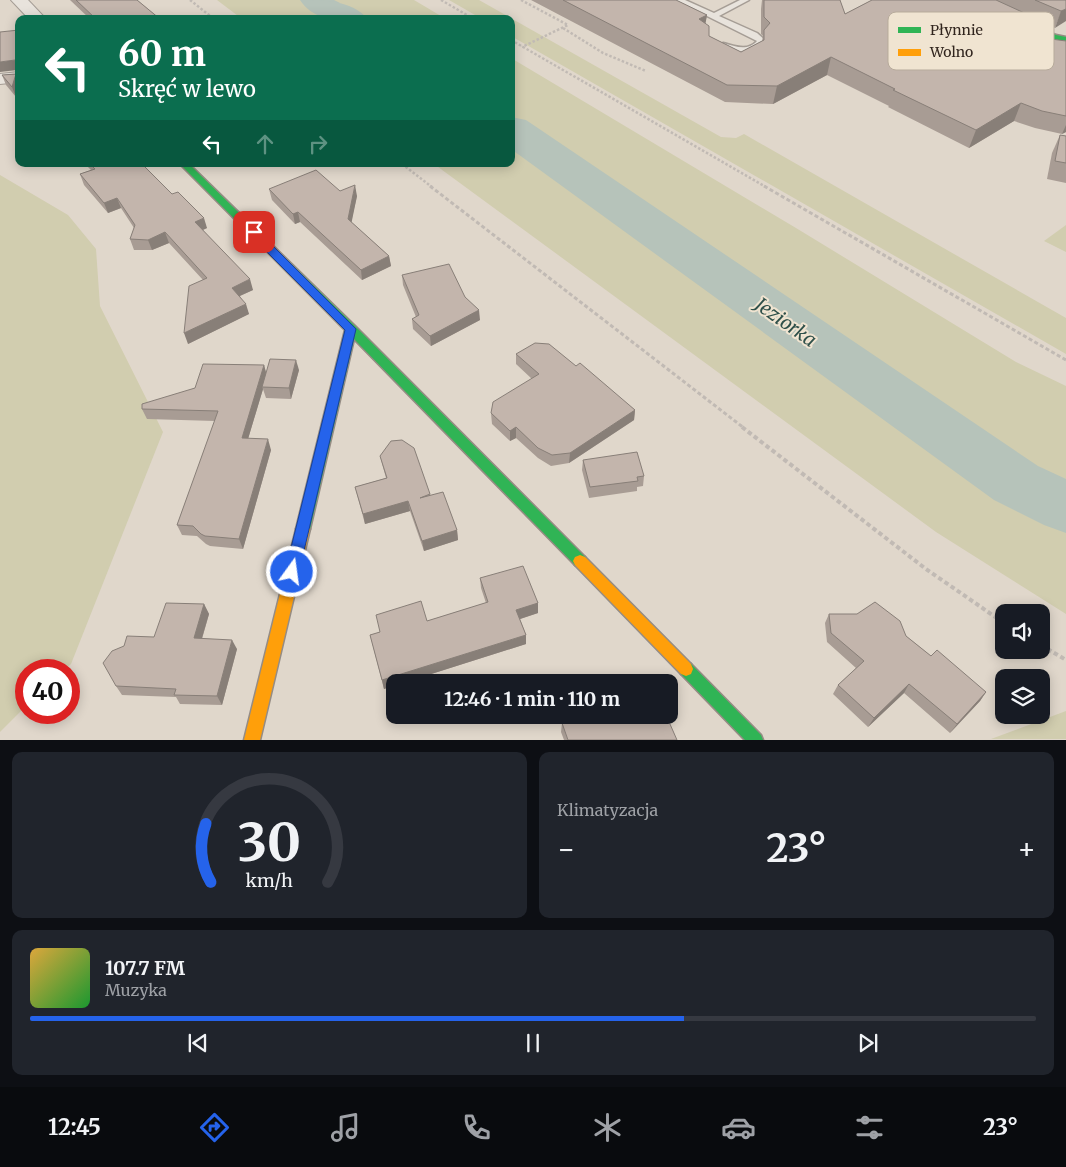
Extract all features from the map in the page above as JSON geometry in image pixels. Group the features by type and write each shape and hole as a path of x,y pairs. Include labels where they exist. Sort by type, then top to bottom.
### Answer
{"street":[{"path":"19,0 34,15"},
{"path":"974,0 1000,12"},
{"path":"0,79 15,77"},
{"path":"187,167 351,329 756,740"},
{"path":"252,740 351,329"}],"lane":[{"path":"678,0 754,34 761,40 757,46 745,50 737,50 717,42"},
{"path":"714,16 745,0"}],"path":[{"path":"190,0 209,15"},
{"path":"441,0 467,15"},
{"path":"520,0 568,25"},
{"path":"522,47 574,23"},
{"path":"563,28 629,65 646,71"},
{"path":"515,43 1066,360"},
{"path":"406,167 926,570 995,617"},
{"path":"1050,650 1066,660"}],"shaded area":[{"path":"217,0 414,0 439,15 237,15"},
{"path":"303,0 334,0 340,3 327,15"},
{"path":"449,0 479,0 505,15 475,15"},
{"path":"515,20 721,137 736,138 744,134 1066,318 1066,354 515,38"},
{"path":"515,60 1016,362 1066,386 1066,614 936,532 438,167 515,167"},
{"path":"0,175 68,215 96,249 100,306 163,432 73,659 15,659 15,717 0,732"},
{"path":"1066,225 1066,252 1044,241"},
{"path":"1066,711 1066,739 991,739 1031,724 1050,724 1050,717"}],"building":[{"path":"76,0 137,0 155,15 92,15"},
{"path":"563,0 676,0 707,15 699,19 709,26 709,36 741,52 764,40 764,30 770,23 764,17 764,0 840,0 845,14 872,0 996,0 1022,12 888,12 888,70 1054,70 1054,39 1066,41 1066,116 1042,111 1021,103 976,130 893,90 895,89 831,57 777,86 727,85"},
{"path":"1035,0 1066,0 1066,9 1061,11"},
{"path":"15,30 15,60 0,62 0,32"},
{"path":"15,74 12,87 2,75"},
{"path":"1060,135 1066,136 1066,163 1055,161"},
{"path":"93,167 145,167 172,194 178,192 204,218 195,222 250,279 232,288 246,304 184,333 189,286 207,278 165,232 148,240 130,239 135,225 117,198 104,203 80,174 95,169"},
{"path":"316,170 340,191 355,185 348,219 389,256 361,270 298,212 293,214 269,189"},
{"path":"449,264 465,297 479,310 430,336 412,319 419,315 402,275"},
{"path":"535,343 549,344 576,366 580,363 635,410 570,453 552,455 538,448 516,427 510,431 491,413 493,402 539,374 516,354"},
{"path":"270,359 296,360 289,388 262,387"},
{"path":"203,364 264,365 242,438 268,439 239,539 205,536 193,526 177,525 218,411 142,409 142,404 195,388"},
{"path":"402,440 414,448 430,494 420,498 443,492 457,530 422,541 408,501 363,514 355,487 387,478 380,456 391,441"},
{"path":"637,452 644,476 637,477 638,481 590,487 583,460"},
{"path":"523,566 538,603 516,610 526,635 401,674 386,674 386,679 382,680 370,635 380,632 376,615 421,601 427,621 488,602 480,578"},
{"path":"875,602 900,621 906,636 931,656 937,650 986,692 957,724 909,684 874,718 838,685 864,661 831,633 829,614 857,614"},
{"path":"166,603 204,604 194,638 232,640 217,696 174,695 176,689 116,686 103,663 112,651 124,646 127,636 154,637"},
{"path":"562,724 670,724 677,740 568,740"}],"waterway":[{"name":"Jeziorka","path":"317,0 343,15"},
{"name":"Jeziorka","path":"515,132 1016,483 1066,507"}],"traffic: fast":[{"path":"974,0 1000,12"},
{"path":"1054,37 1066,39"},
{"path":"187,167 351,329 580,561"},
{"path":"303,529 351,329"},
{"path":"686,669 756,740"}],"traffic: slow":[{"path":"252,740 303,529"},
{"path":"580,561 686,669"}],"route":[{"path":"254,232 351,329 292,572"}]}
